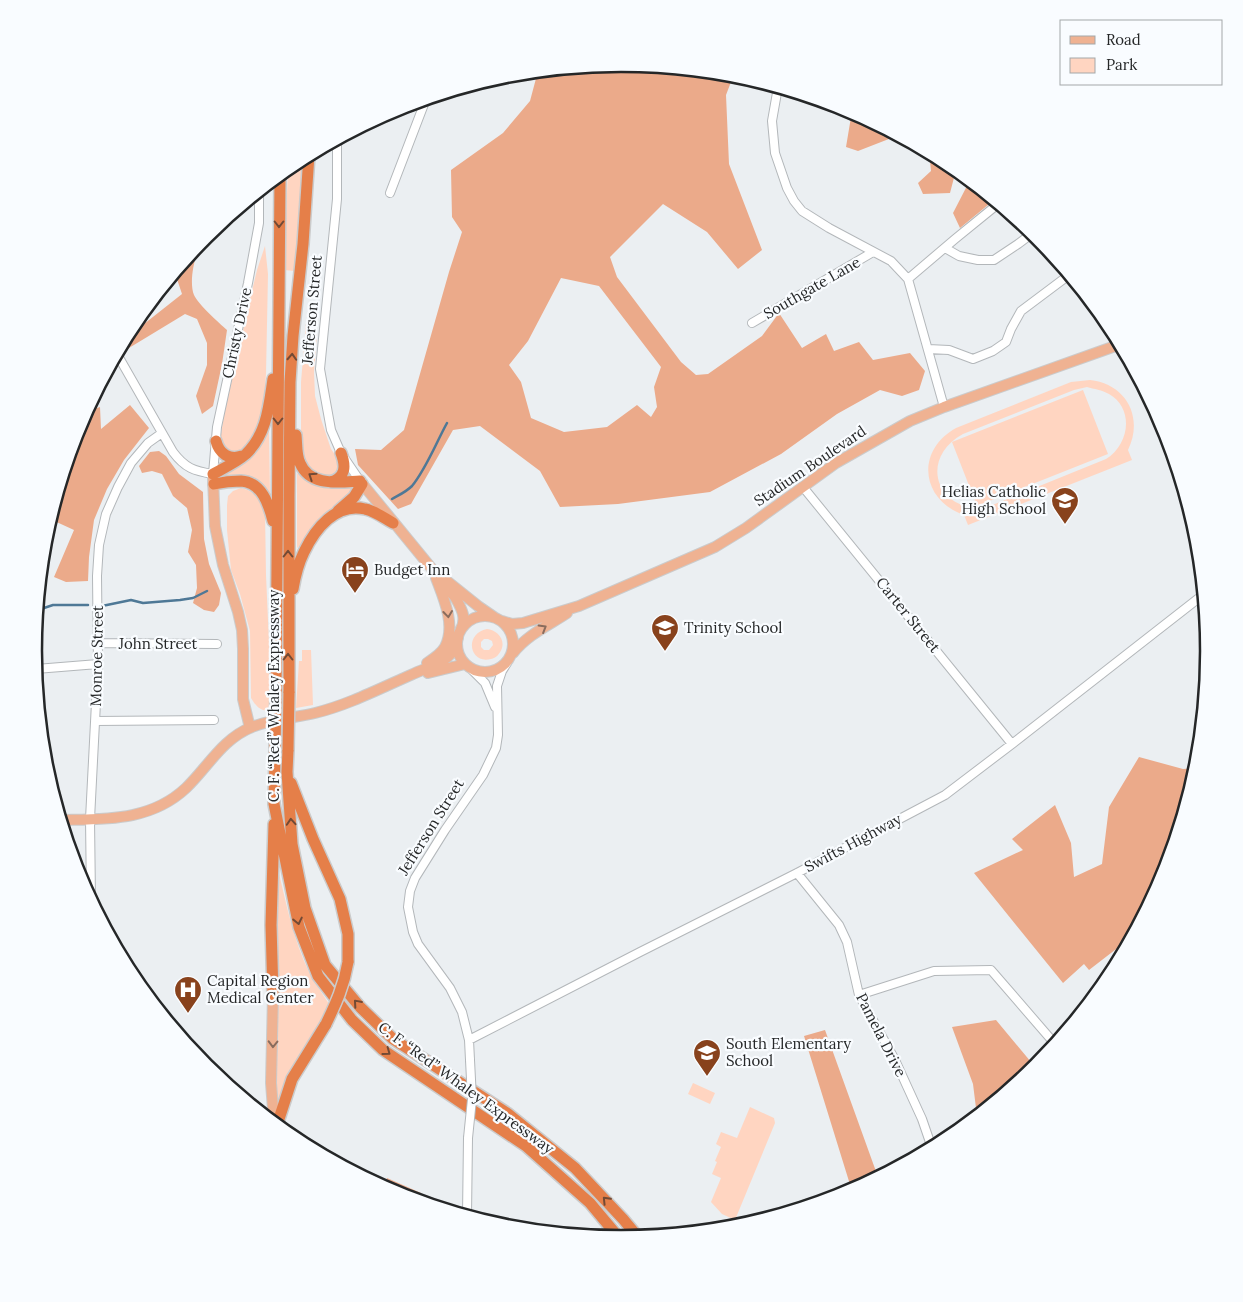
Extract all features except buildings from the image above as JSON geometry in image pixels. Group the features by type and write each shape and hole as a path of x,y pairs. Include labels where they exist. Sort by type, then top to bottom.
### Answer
{"highway":[{"name":"C. F. “Red” Whaley Expressway","path":"308,165 290,382 287,772 292,844 305,908 325,964 360,1007 393,1040 508,1113 575,1168 632,1230"},
{"name":"C. F. “Red” Whaley Expressway","path":"280,184 274,804 299,927 318,976 352,1020 383,1050 526,1146 590,1203 612,1230"},
{"path":"213,479 246,454 262,431 268,409 278,338"},
{"path":"288,621 295,577 303,553 320,527 354,497 361,483 320,482 305,472 297,453 290,382"},
{"path":"216,440 218,448 226,456 238,458 246,454"},
{"path":"330,482 336,480 344,470 345,463 341,453"},
{"path":"213,479 243,481 255,486 267,500 277,538"},
{"path":"337,512 351,508 366,509 393,523"},
{"path":"279,1117 292,1079 338,1001 345,980 348,962 348,934 340,899 313,839 287,772"},
{"path":"273,995 271,925 274,804"}],"main road":[{"name":"Stadium Boulevard","path":"579,606 715,547 746,528 836,463 910,421 1114,347"},
{"path":"213,479 215,526 223,565 242,630 243,699 250,728"},
{"name":"Jefferson Street","path":"361,483 432,568"},
{"path":"432,568 478,606 509,628 514,646 509,659"},
{"path":"68,820 110,818 144,813 155,809 172,800 186,788 218,751 232,739 250,728 341,705 443,660 452,652 464,623 464,617 461,606 432,568"},
{"path":"413,674 437,656 444,648 448,633 448,608 432,568"},
{"path":"579,606 529,637 519,645 500,669 481,673 469,667 460,657 457,648 459,634 468,622 476,618 485,616 512,624 523,623 579,606"},
{"path":"398,681 469,667"},
{"path":"273,995 271,1084 273,1113"}],"street":[{"path":"777,94 772,120 775,153 794,202 802,211 829,228 890,261 908,279 944,407"},
{"path":"390,193 423,108"},
{"name":"Jefferson Street","path":"337,147 337,199 320,369 331,430 341,453 361,483"},
{"name":"Christy Drive","path":"213,479 216,427 248,283 259,222 260,200"},
{"path":"908,279 993,208"},
{"path":"945,248 959,256 978,260 994,260 1026,238"},
{"name":"Southgate Lane","path":"752,323 873,252"},
{"path":"928,349 949,350 973,359 993,351 1006,342 1021,312 1064,278"},
{"path":"121,360 173,452 186,466 213,479"},
{"name":"Monroe Street","path":"91,882 90,820 98,664 97,576 99,545 106,514 118,487 132,463 148,443 162,433"},
{"name":"Carter Street","path":"803,487 1012,744"},
{"name":"Swifts Highway","path":"469,1040 797,873 944,795 1198,602"},
{"name":"John Street","path":"98,644 217,644"},
{"name":"Jefferson Street","path":"467,1209 468,1138 472,1099 469,1040 462,1012 450,988 418,944 408,907 410,891 415,878 483,775 496,748 498,735 497,686 509,659"},
{"path":"43,668 98,664"},
{"path":"469,667 485,683 497,714"},
{"path":"95,721 214,720"},
{"name":"Pamela Drive","path":"797,873 839,925 847,942 859,994 922,1118 929,1140"},
{"path":"859,994 934,971 991,970 1051,1039"}],"green space":[{"path":"303,168 295,271 284,270 288,179"},
{"path":"265,246 268,274 264,400 258,431 244,452 229,453 220,441 224,415 257,270"},
{"path":"306,323 312,336 317,334 314,372 315,396 331,449 338,459 339,466 331,475 324,476 316,474 310,468 305,461 303,452 301,382"},
{"path":"1090,380 1103,383 1122,395 1132,414 1134,426 1128,450 1132,460 968,525 964,515 950,508 939,498 932,487 928,474 929,462 934,449 943,438 956,428 1071,382","holes":["1087,387 1109,394 1123,409 1126,417 1126,427 1120,445 1106,459 985,508 968,507 954,501 944,492 939,481 937,469 941,456 949,444 963,434 1074,390"]},
{"path":"1083,390 1108,454 977,506 952,442"},
{"path":"269,429 270,497 224,472 263,437"},
{"path":"299,472 353,487 348,498 314,526 302,544 297,548 297,474"},
{"path":"241,488 250,491 256,496 265,511 271,688 268,711 258,707 251,698 250,631 231,570 227,530 228,496 233,491"},
{"path":"487,629 496,633 501,638 502,648 495,658 484,660 478,658 474,653 472,642 479,632","holes":["484,639 492,641 493,645 489,650 484,650 481,647 481,642"]},
{"path":"302,650 311,650 313,705 296,708 299,661 302,661"},
{"path":"277,865 299,948 310,974 331,1007 279,1107 275,1107"},
{"path":"693,1083 715,1093 710,1104 688,1094"},
{"path":"750,1107 774,1118 775,1123 736,1219 733,1219 722,1214 711,1202 721,1178 712,1174 721,1147 716,1144 721,1132 737,1138"}],"shaded area":[{"path":"584,73 659,73 731,82 726,95 729,164 762,250 738,269 707,232 663,204 610,257 617,277 681,362 696,375 708,374 762,336 779,313 802,348 826,334 834,351 859,342 873,360 910,353 925,371 919,390 902,396 880,390 837,414 781,454 710,492 618,504 560,507 540,471 480,426 453,430 411,504 398,509 358,465 355,449 381,450 404,430 462,232 452,217 451,170 503,133 530,101 536,79","holes":["561,278 599,286 661,367 654,387 657,407 651,417 637,405 607,427 564,432 531,418 521,382 509,365 528,341"]},
{"path":"851,119 890,139 858,151 846,147"},
{"path":"930,162 954,178 950,193 923,194 918,183 931,171"},
{"path":"967,187 989,204 960,228 953,213"},
{"path":"195,260 192,278 194,295 204,308 227,330 213,406 202,414 196,396 207,365 207,343 197,319 185,314 128,349 143,325 182,294 177,280"},
{"path":"130,405 149,428 124,460 107,489 94,520 88,581 66,582 54,577 74,530 57,522 73,465 96,408 100,407 101,429"},
{"path":"159,451 166,456 179,474 203,492 204,539 209,564 221,593 219,605 214,612 204,610 193,603 197,588 196,565 188,552 192,530 187,508 173,496 162,474 152,471 142,473 139,466 150,452"},
{"path":"1139,757 1183,769 1188,769 1170,837 1141,907 1123,941 1120,946 1089,970 1084,964 1063,983 974,873 1023,850 1012,839 1055,805 1071,843 1074,877 1102,864 1109,807"},
{"path":"996,1020 1030,1061 976,1108 973,1084 952,1027"},
{"path":"825,1030 876,1171 850,1183 804,1036"},
{"path":"387,1178 422,1194 400,1186 386,1180"}],"waterway":[{"path":"392,499 412,486 426,464 447,423"},
{"path":"102,606 131,600 143,603 180,600 193,598 207,591"},
{"path":"44,608 53,605 88,605"}],"place":[{"name":"Helias Catholic High School","path":"1065,525"},
{"name":"Budget Inn","path":"355,594"},
{"name":"Trinity School","path":"665,652"},
{"name":"Capital Region Medical Center","path":"188,1014"},
{"name":"South Elementary School","path":"707,1077"}]}
